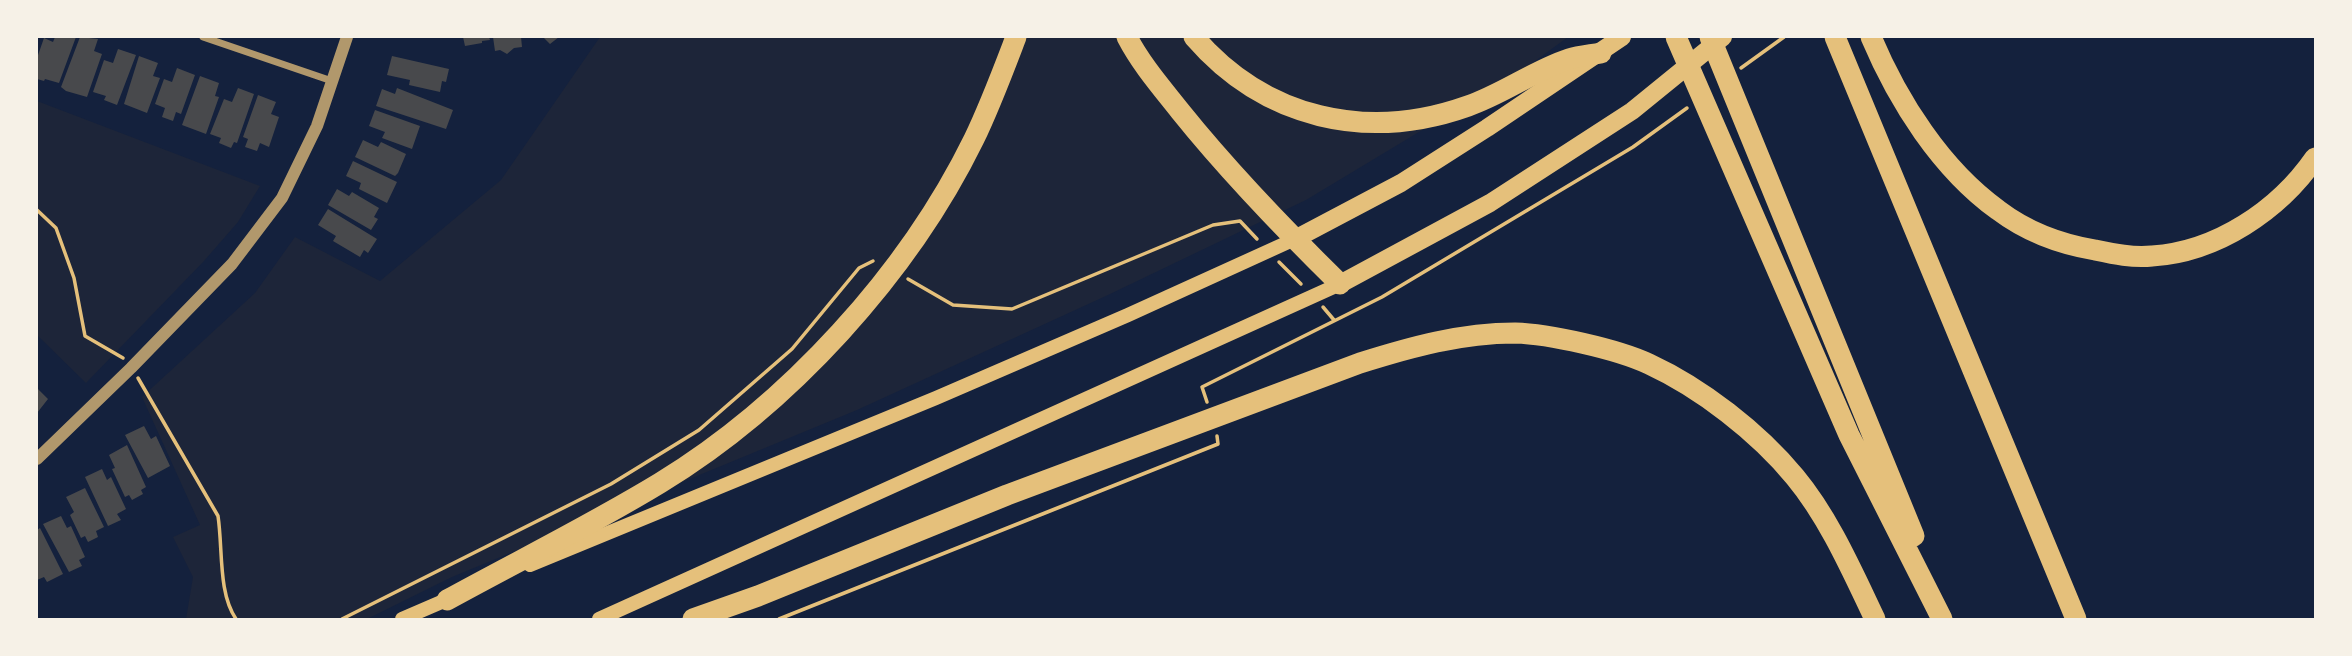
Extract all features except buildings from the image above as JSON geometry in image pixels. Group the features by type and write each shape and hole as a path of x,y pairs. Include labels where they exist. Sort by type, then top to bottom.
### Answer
{"highway":[{"path":"447,600 661,482 722,440 787,386 834,340 892,270 932,212 973,140 1016,37"},
{"path":"1127,37 1153,77 1202,138 1340,284"},
{"path":"1194,37 1240,81 1265,96 1318,116 1373,123 1402,122 1469,106 1569,59 1601,53"},
{"path":"1676,37 1849,435 1942,619"},
{"path":"1710,37 1948,619"},
{"path":"1835,37 2076,619"},
{"path":"1871,37 1885,69 1918,122 1967,185 1998,211 2033,232 2069,246 2122,255 2153,256 2222,238 2254,220 2281,199 2315,158"},
{"path":"693,619 758,596 1007,495 1360,362 1419,344 1476,335 1517,333 1563,339 1648,363 1709,401 1758,439 1795,477 1823,517 1875,619"}],"main road":[{"path":"402,619 936,398 1295,239 1401,183 1622,37"},
{"path":"599,619 1340,284 1490,203 1632,111 1723,37"}],"street":[{"path":"203,37 332,81"},
{"path":"37,459 131,369 232,264 282,198 317,126 347,37"}],"path":[{"path":"37,210 56,228 74,278 85,336 122,358"},
{"path":"342,619 611,484 699,430 792,349 859,268 880,258 892,270 953,305 1012,309 1213,225 1240,221 1335,321"},
{"path":"144,385 218,516 224,591 229,609 236,619"}],"shaded area":[{"path":"600,37 1568,37 1527,67 1306,200 1108,295 857,410 452,577 367,619 186,619 193,577 173,537 200,525 142,397 255,293 295,237 380,281 501,180"},
{"path":"37,101 260,186 238,222 204,261 86,383 37,335"}]}
